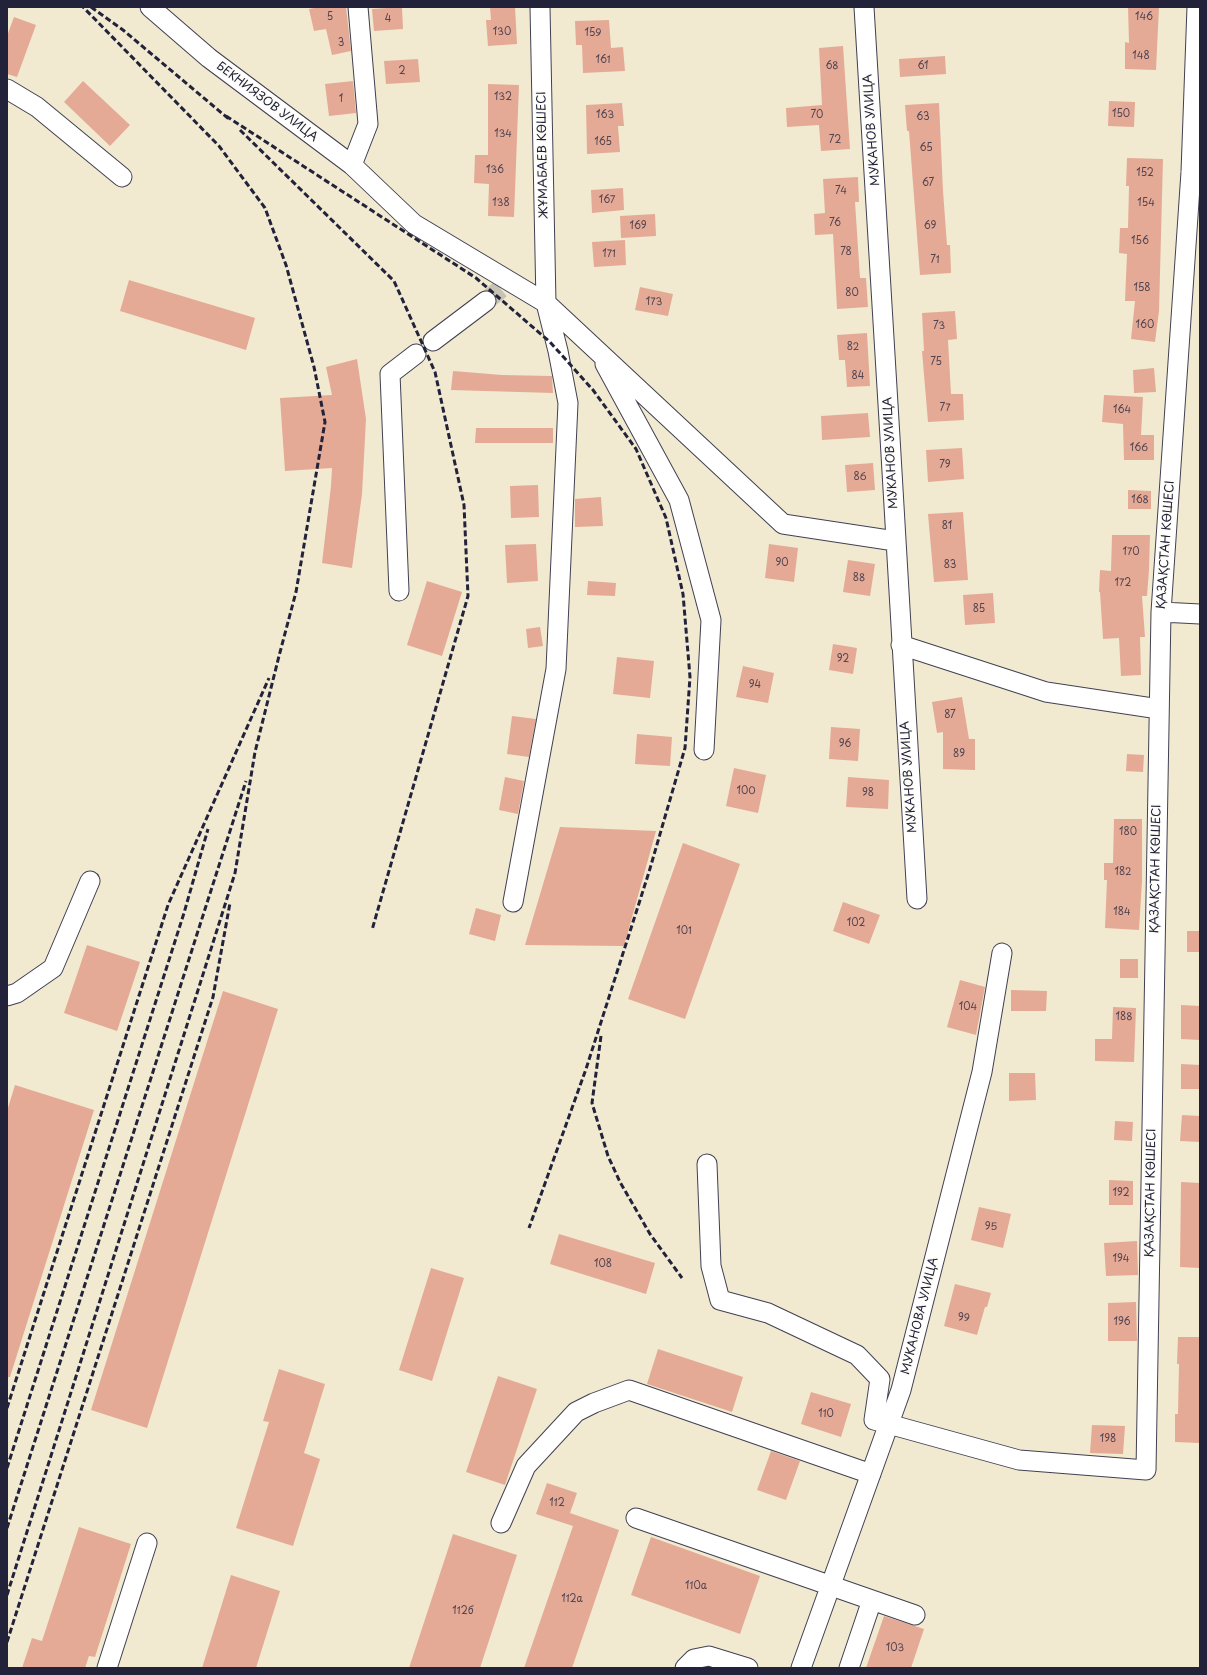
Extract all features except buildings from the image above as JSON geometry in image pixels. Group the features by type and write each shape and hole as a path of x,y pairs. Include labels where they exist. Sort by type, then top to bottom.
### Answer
{"street":[{"name":"БЕКНИЯЗОВ УЛИЦА","path":"150,7 209,58 352,165 414,224 507,284 546,303 783,524 895,541"},
{"path":"352,165 368,124 358,7"},
{"name":"ЖҰМАБАЕВ КӨШЕСІ","path":"513,902 556,668 568,404 558,350 546,303 540,7"},
{"name":"МУКАНОВ УЛИЦА","path":"864,7 880,243 895,541 917,899"},
{"name":"ҚАЗАҚСТАН КӨШЕСІ","path":"888,1424 1019,1460 1146,1470 1161,612 1191,172 1197,7"},
{"path":"7,89 37,107 122,177"},
{"path":"433,341 486,301"},
{"path":"596,349 679,500 711,620 704,750"},
{"path":"399,591 390,374 416,354"},
{"path":"1161,612 1200,614"},
{"path":"901,645 1046,692 1159,709"},
{"path":"7,996 17,993 53,968 90,881"},
{"name":"МУКАНОВА УЛИЦА","path":"801,1668 901,1390 982,1072 1002,953"},
{"path":"707,1164 711,1266 720,1300 768,1312 857,1355 880,1379 874,1420 888,1424"},
{"path":"500,1523 526,1466 576,1412 594,1403 629,1390 870,1474"},
{"path":"636,1518 915,1615"},
{"path":"107,1668 147,1543"},
{"path":"849,1668 872,1600"},
{"path":"685,1668 694,1660 709,1656 748,1668"}],"tunnel":[{"path":"486,301 503,287"}],"railway":[{"path":"7,1595 235,873 255,752 296,592 325,422 314,367 286,265 265,208 219,146 83,7"},
{"path":"91,7 123,30 230,120"},
{"path":"226,116 476,278 550,342 593,390 636,449 666,518 683,594 690,677 685,748 649,872 586,1069 529,1228"},
{"path":"240,130 394,281 435,372 464,505 468,596 372,930"},
{"path":"7,1408 168,905 269,678"},
{"path":"7,1528 246,781"},
{"path":"7,1468 184,913 208,829"},
{"path":"7,1642 213,997 230,903"},
{"path":"601,1036 592,1103 608,1156 620,1182 650,1234 682,1278"}]}
